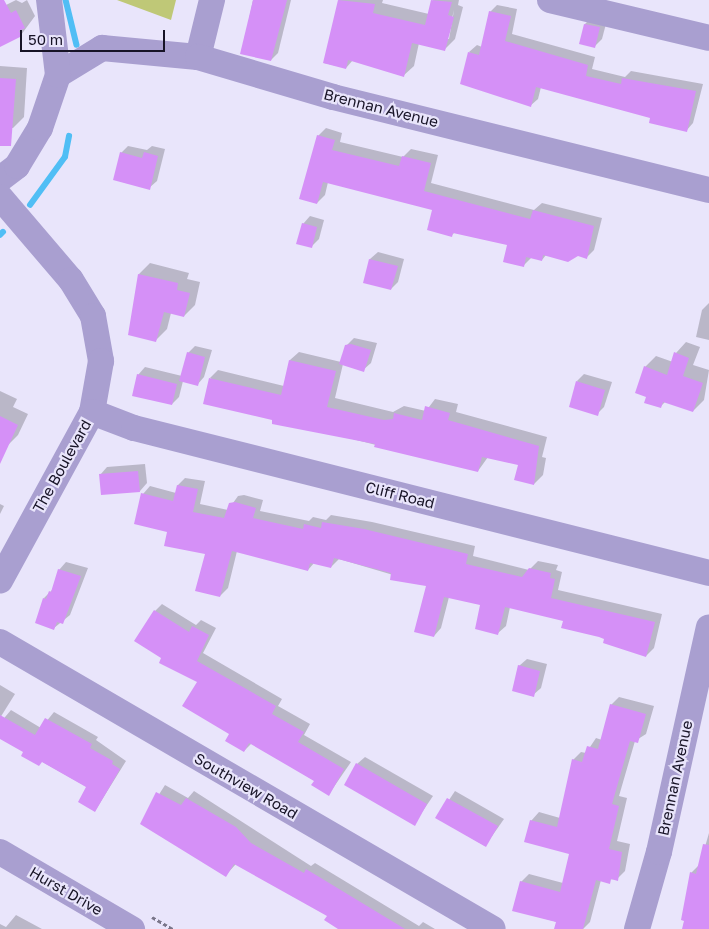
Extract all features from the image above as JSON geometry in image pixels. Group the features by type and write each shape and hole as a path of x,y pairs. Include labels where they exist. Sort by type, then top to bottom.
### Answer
{"street":[{"path":"0,179 17,166 40,128 58,75 49,0"},
{"path":"198,57 212,0"},
{"path":"550,0 709,38"},
{"name":"Brennan Avenue","path":"58,75 102,48 198,57 333,97 708,186"},
{"name":"The Boulevard","path":"0,197 71,280 93,316 101,362 92,412 0,581"},
{"name":"Cliff Road","path":"92,412 134,428 709,573"},
{"name":"Brennan Avenue","path":"637,929 659,852 709,626"},
{"name":"Southview Road","path":"0,642 493,929"},
{"name":"Hurst Drive","path":"0,852 132,929"}],"green space":[{"path":"117,0 176,0 171,20"}],"building":[{"path":"0,0 4,0 11,13 16,10 25,28 19,31 22,36 0,47"},
{"path":"253,0 287,0 271,61 240,54"},
{"path":"338,0 375,4 373,13 425,25 431,0 452,2 448,15 454,17 445,51 412,43 404,77 348,60 346,69 323,63"},
{"path":"489,11 511,16 505,41 588,65 586,76 621,84 622,78 696,91 687,132 649,123 650,118 536,87 531,107 460,84 468,52 479,55"},
{"path":"584,24 600,27 595,48 579,44"},
{"path":"0,78 16,79 11,146 0,146"},
{"path":"317,135 335,140 332,150 399,166 402,156 431,163 424,191 530,219 533,210 594,226 587,259 578,256 568,262 543,255 542,261 526,257 524,267 503,262 507,245 453,233 452,237 427,230 432,210 323,182 317,204 299,199"},
{"path":"120,152 142,158 144,152 158,156 150,190 113,180"},
{"path":"302,223 317,227 312,248 296,244"},
{"path":"369,259 398,266 391,290 363,283"},
{"path":"138,274 178,283 177,290 190,293 184,317 164,312 156,342 128,335"},
{"path":"351,344 371,350 364,372 339,364 345,345"},
{"path":"187,352 205,357 198,386 179,381"},
{"path":"674,352 689,358 683,376 703,383 693,412 663,402 661,408 644,403 646,397 635,393 644,366 667,375"},
{"path":"289,360 336,371 327,407 384,420 393,419 394,413 422,420 425,406 450,413 448,420 539,446 534,485 514,480 518,465 482,457 478,472 374,447 375,444 272,424 272,420 203,404 209,378 281,395"},
{"path":"137,374 177,384 172,405 132,396"},
{"path":"576,381 605,390 598,416 569,407"},
{"path":"0,416 18,425 0,464"},
{"path":"138,471 140,492 101,495 99,474"},
{"path":"177,485 198,489 193,512 224,518 229,503 235,502 256,508 253,518 303,529 304,524 321,528 322,522 364,529 468,554 466,564 522,577 529,568 551,573 550,578 555,579 551,598 655,622 646,657 603,643 604,639 599,637 561,628 563,621 505,607 498,635 475,629 480,605 444,597 434,637 414,632 426,586 390,580 391,573 334,558 331,568 310,563 308,571 232,551 220,597 195,591 205,554 164,546 167,532 134,524 141,493 173,501"},
{"path":"58,569 81,576 63,624 57,622 54,630 35,623 43,598 46,599 49,591 51,592"},
{"path":"154,610 189,632 192,626 209,635 197,661 276,706 272,714 304,732 298,742 344,769 329,796 311,785 314,781 249,743 244,752 225,741 229,734 182,706 197,682 159,663 161,658 134,641"},
{"path":"518,665 540,671 534,697 512,691"},
{"path":"610,704 646,714 638,743 630,741 612,804 619,806 609,849 622,852 618,881 611,879 610,884 596,880 583,929 554,929 556,922 512,911 520,881 560,892 569,854 524,842 530,820 557,827 572,759 582,762 587,746 598,749"},
{"path":"0,715 35,735 45,718 92,744 90,748 113,761 112,764 120,769 95,812 78,802 86,787 42,762 39,766 21,756 23,752 0,739"},
{"path":"356,763 427,804 415,826 344,785"},
{"path":"156,792 181,805 186,798 236,827 251,843 304,873 306,869 405,929 338,929 324,920 327,916 234,864 226,877 140,824"},
{"path":"447,798 498,826 486,847 435,818"},
{"path":"703,844 709,845 709,929 682,929 684,921 681,920 690,872 696,874"}],"waterway":[{"path":"66,0 77,45"},
{"path":"30,205 65,157 69,136"},
{"path":"0,235 3,232"}]}
